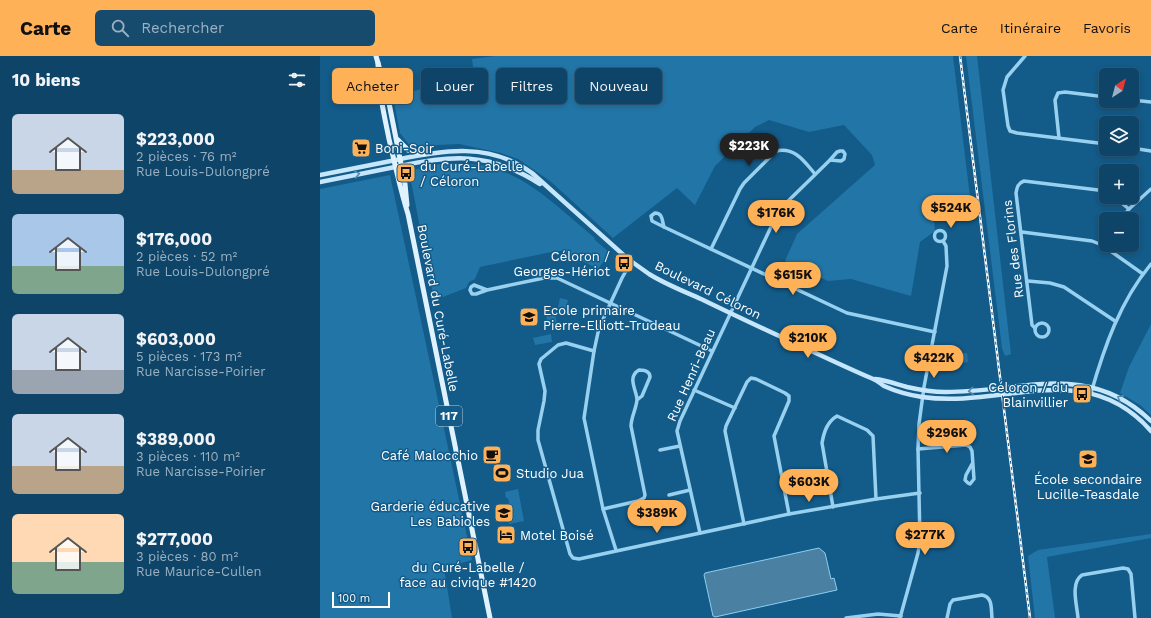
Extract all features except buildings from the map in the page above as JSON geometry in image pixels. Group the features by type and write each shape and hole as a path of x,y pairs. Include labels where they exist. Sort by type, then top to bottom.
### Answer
{"main road":[{"name":"Boulevard du Curé-Labelle","path":"376,56 384,81 402,165 408,214"},
{"name":"Boulevard du Curé-Labelle","path":"378,63 378,82 395,167 408,214 490,618"},
{"path":"396,138 408,150 424,154"}],"street":[{"path":"1024,56 1006,77 1003,90 1010,131 1099,143"},
{"path":"1059,138 1055,100 1058,93 1065,92 1099,96"},
{"path":"1139,101 1151,102"},
{"path":"1139,149 1151,151"},
{"name":"Boulevard Céloron","path":"320,175 424,154 456,150 474,151 492,155 526,169 632,262 657,279 894,390 923,397 958,398 1063,389 1091,393 1108,399 1126,409 1151,431"},
{"path":"711,249 740,189 744,183 776,151 783,150 800,156 815,174"},
{"name":"Boulevard Céloron","path":"320,182 449,157 481,159 496,162 514,169 552,191"},
{"name":"Rue Henri-Beau","path":"700,533 677,431 680,421 776,214 830,160"},
{"name":"Rue des Florins","path":"1035,328 1032,325 1028,281 1016,193 1017,186 1020,182 1024,181 1099,190"},
{"path":"1127,212 1151,189"},
{"path":"1123,204 1129,209"},
{"path":"664,227 847,313 935,332"},
{"path":"1022,232 1092,241 1099,244"},
{"path":"846,618 878,614 901,617 920,546 921,530 918,449 919,424 947,266 946,246 943,241"},
{"path":"1112,252 1142,274"},
{"path":"616,550 604,509 584,418 599,328 627,268 632,262"},
{"path":"1091,393 1115,321 1142,274 1151,264"},
{"path":"487,290 555,277 712,351"},
{"path":"1028,281 1050,283 1064,287 1115,321"},
{"path":"594,351 566,343 558,345 541,359 539,364 545,391 538,430 538,440 570,554 574,558 579,559 789,514 876,498 920,493"},
{"path":"604,509 638,501 644,498 645,495 631,426 631,420 637,400 642,396 650,377 648,372 644,370 636,372 633,379 632,385 637,400"},
{"path":"744,524 725,431 726,426 751,378 756,379 789,396 789,401 774,436 789,514"},
{"name":"Boulevard Céloron","path":"873,379 887,380 907,387 924,390 956,392 1059,383 1093,387 1122,399 1139,410 1151,421"},
{"path":"694,390 735,408"},
{"path":"833,507 822,443 824,434 831,420 837,416 867,430 873,436 876,498"},
{"path":"918,449 966,445 970,447 972,451 974,480 970,484 965,480 972,464"},
{"path":"660,450 680,446"},
{"path":"669,495 690,490"},
{"path":"1078,618 1075,585 1078,578 1082,575 1123,568 1128,569 1131,574 1135,618"},
{"path":"947,618 950,604 954,600 982,594 987,596 989,599 992,618"}],"shaded area":[{"path":"495,56 953,56 970,197 952,205 943,205 934,220 935,231 920,242 911,296 851,279 828,281 785,261 797,234 875,165 872,155 844,125 809,132 769,120 755,127 715,166 695,205 677,188 613,238 550,181 518,159 501,153 459,144 438,145 420,149 410,146 400,133 394,104 413,104 413,91 421,89 421,104 488,104 488,68 473,68 472,59"},
{"path":"966,56 977,56 1011,354 1006,356 1002,348"},
{"path":"439,164 480,165 501,171 516,178 531,186 557,206 595,238 594,239 610,253 598,269 563,251 556,251 480,267 475,279 469,282 466,288 443,297 433,294 409,171"},
{"path":"390,175 472,560 444,568 452,618 320,618 320,189"},
{"path":"560,298 568,300 565,313 557,312"},
{"path":"554,309 557,323 548,325 545,311"},
{"path":"1151,324 1151,415 1140,405 1120,393 1129,367"},
{"path":"551,334 552,342 535,345 533,338"},
{"path":"967,353 968,362 938,364 943,355"},
{"path":"518,489 524,521 509,524 507,504 509,503 505,492"},
{"path":"1151,534 1151,538 1047,557 1055,618 1035,618 1028,556 1038,550"},
{"path":"819,548 825,553 831,579 834,578 837,590 715,617 713,616 704,575 705,573"}],"railway":[{"path":"960,56 1030,618"}],"place":[{"name":"Boni-Soir","path":"361,148"},
{"name":"du Curé-Labelle / Céloron","path":"406,173"},
{"name":"Céloron / Georges-Hériot","path":"624,263"},
{"name":"Ecole primaire Pierre-Elliott-Trudeau","path":"529,317"},
{"name":"Céloron / du Blainvillier","path":"1082,394"},
{"name":"Café Malocchio","path":"492,455"},
{"name":"École secondaire Lucille-Teasdale","path":"1088,459"},
{"name":"Studio Jua","path":"502,473"},
{"name":"Garderie éducative Les Babioles","path":"504,513"},
{"name":"Motel Boisé","path":"506,535"},
{"name":"du Curé-Labelle / face au civique #1420","path":"468,547"}]}
